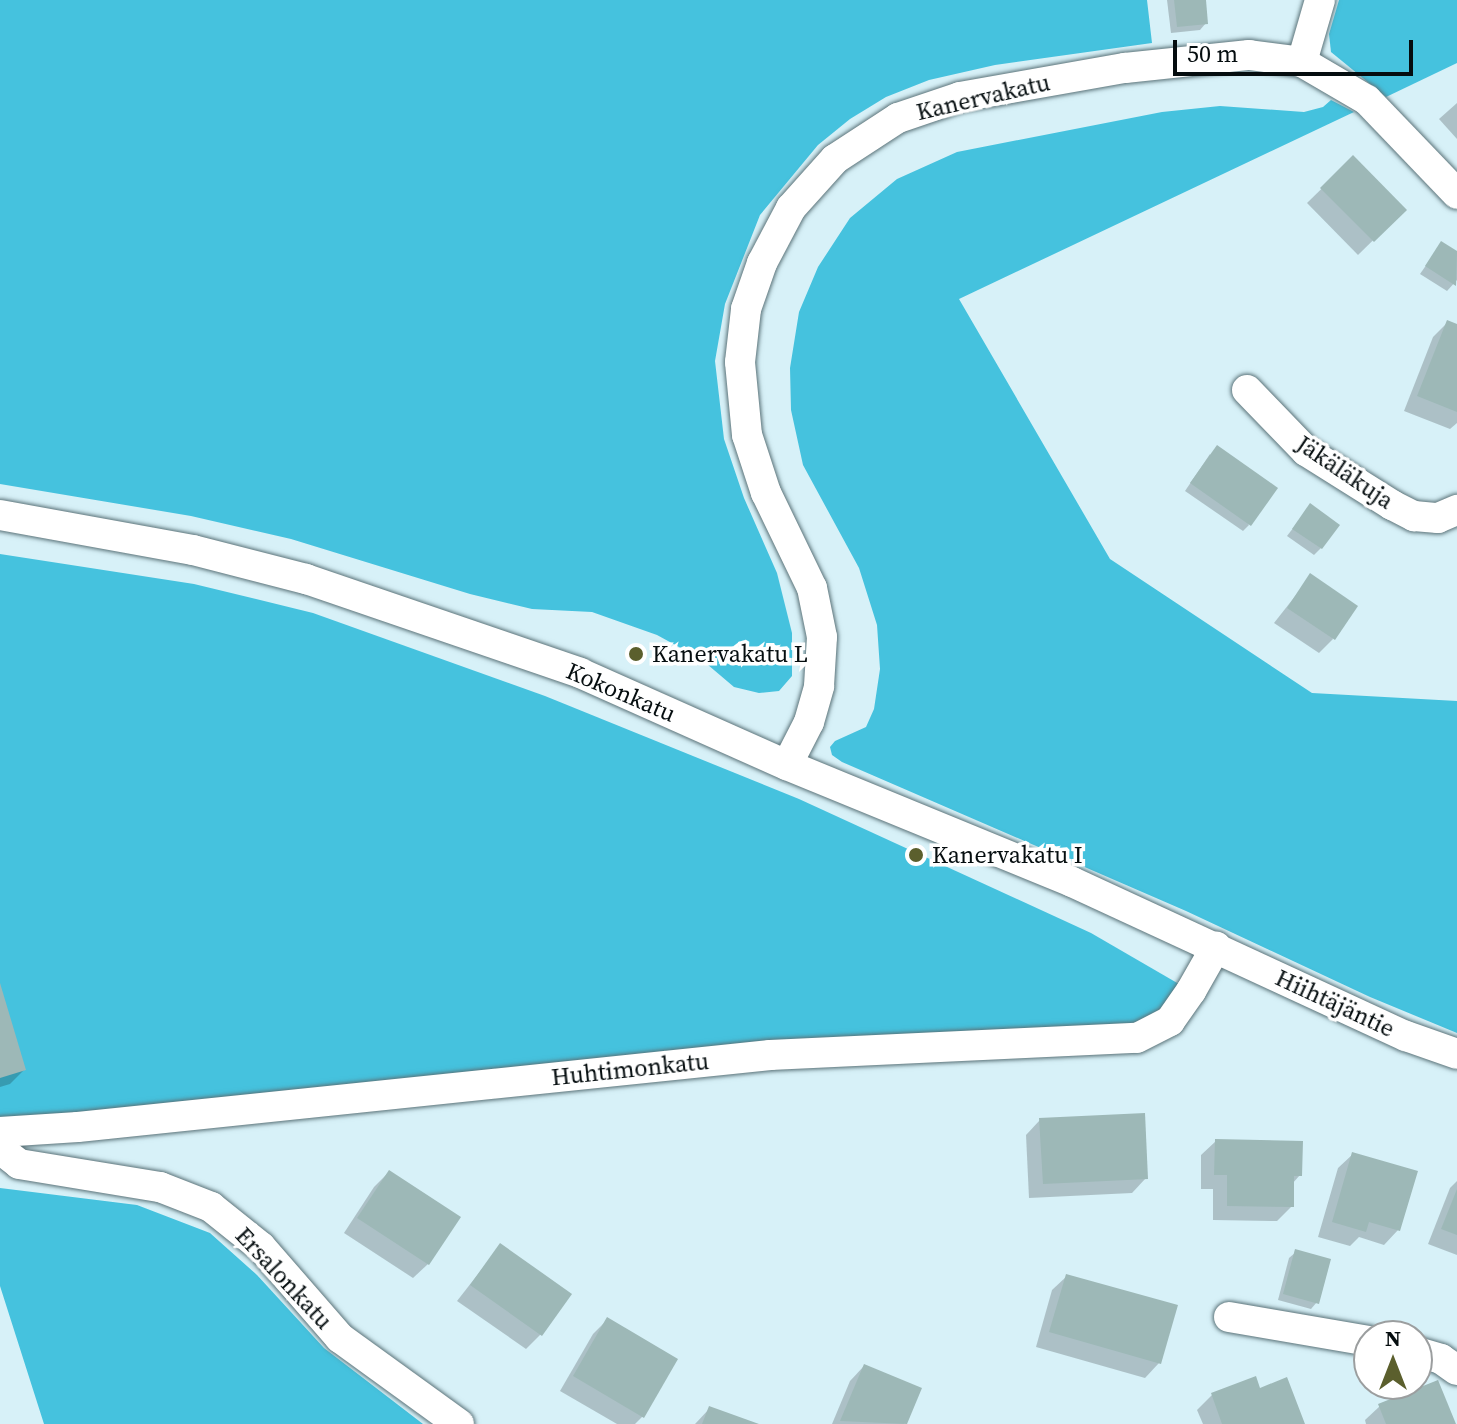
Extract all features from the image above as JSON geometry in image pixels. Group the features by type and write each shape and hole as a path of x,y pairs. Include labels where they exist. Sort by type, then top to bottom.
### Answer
{"street":[{"path":"1302,62 1320,0"},
{"name":"Kanervakatu","path":"787,765 809,722 819,686 822,637 812,588 766,493 747,435 740,362 746,309 762,263 791,208 835,159 898,118 960,97 1203,58 1249,55 1302,62 1367,100 1457,194"},
{"name":"Jäkäläkuja","path":"1247,390 1306,451 1392,505 1414,516 1438,518 1457,510"},
{"name":"Kokonkatu","path":"0,515 178,547 306,579 580,673 787,765 1059,876 1216,947"},
{"name":"Hiihtäjäntie","path":"1216,947 1406,1036 1457,1054"},
{"name":"Huhtimonkatu","path":"0,1132 78,1127 770,1055 1137,1038 1170,1021 1216,947"},
{"name":"Ersalonkatu","path":"0,1149 19,1164 160,1187 211,1207 261,1247 340,1338 459,1424"},
{"path":"1229,1317 1353,1338"},
{"path":"1433,1357 1457,1370"}],"shaded area":[{"path":"0,0 1147,0 1152,43 995,65 929,80 886,97 850,119 818,145 760,215 725,304 715,361 724,439 744,498 777,573 792,633 792,676 779,691 759,693 734,687 701,659 657,635 592,612 532,609 470,594 291,539 191,516 0,484"},
{"path":"1339,0 1457,0 1457,63 1386,97 1331,52 1329,34"},
{"path":"1331,100 1354,112 959,299 1110,559 1312,693 1457,701 1457,1033 842,762 832,755 830,747 835,741 866,727 874,709 880,669 877,625 859,568 803,465 791,410 790,368 799,312 818,267 850,218 897,179 957,152 1162,112 1220,106 1304,112 1323,107"},
{"path":"0,554 194,584 313,613 545,696 799,799 1091,933 1191,991 1170,1021 0,1132"},
{"path":"0,1188 137,1205 210,1233 257,1275 324,1348 423,1424 44,1424 0,1286"}],"building":[{"path":"1174,0 1206,0 1208,24 1177,27"},
{"path":"1353,155 1407,210 1374,242 1320,188"},
{"path":"1441,241 1457,251 1456,286 1425,266"},
{"path":"1447,320 1457,324 1457,412 1417,396"},
{"path":"1217,445 1278,488 1251,526 1190,483"},
{"path":"1310,503 1340,525 1322,549 1292,529"},
{"path":"1310,573 1358,606 1335,640 1287,608"},
{"path":"0,983 26,1070 0,1078"},
{"path":"1145,1113 1148,1179 1043,1184 1039,1118"},
{"path":"1215,1139 1303,1141 1302,1176 1294,1176 1294,1207 1227,1206 1227,1175 1214,1175"},
{"path":"1352,1152 1418,1171 1400,1231 1369,1222 1366,1232 1332,1222"},
{"path":"389,1170 461,1217 429,1265 357,1218"},
{"path":"1457,1189 1457,1235 1441,1229"},
{"path":"500,1243 572,1294 542,1336 470,1285"},
{"path":"1295,1249 1331,1259 1319,1304 1283,1294"},
{"path":"1066,1274 1178,1305 1161,1364 1049,1332"},
{"path":"607,1317 678,1359 644,1418 573,1376"},
{"path":"864,1364 922,1388 907,1424 840,1421"},
{"path":"1256,1376 1260,1388 1287,1377 1305,1424 1222,1424 1211,1393"},
{"path":"1438,1380 1456,1424 1386,1424 1378,1404 1388,1400 1433,1400 1433,1382"},
{"path":"709,1406 759,1424 702,1424"}],"place":[{"name":"Kanervakatu L","path":"636,654"},
{"name":"Kanervakatu I","path":"916,855"}]}
